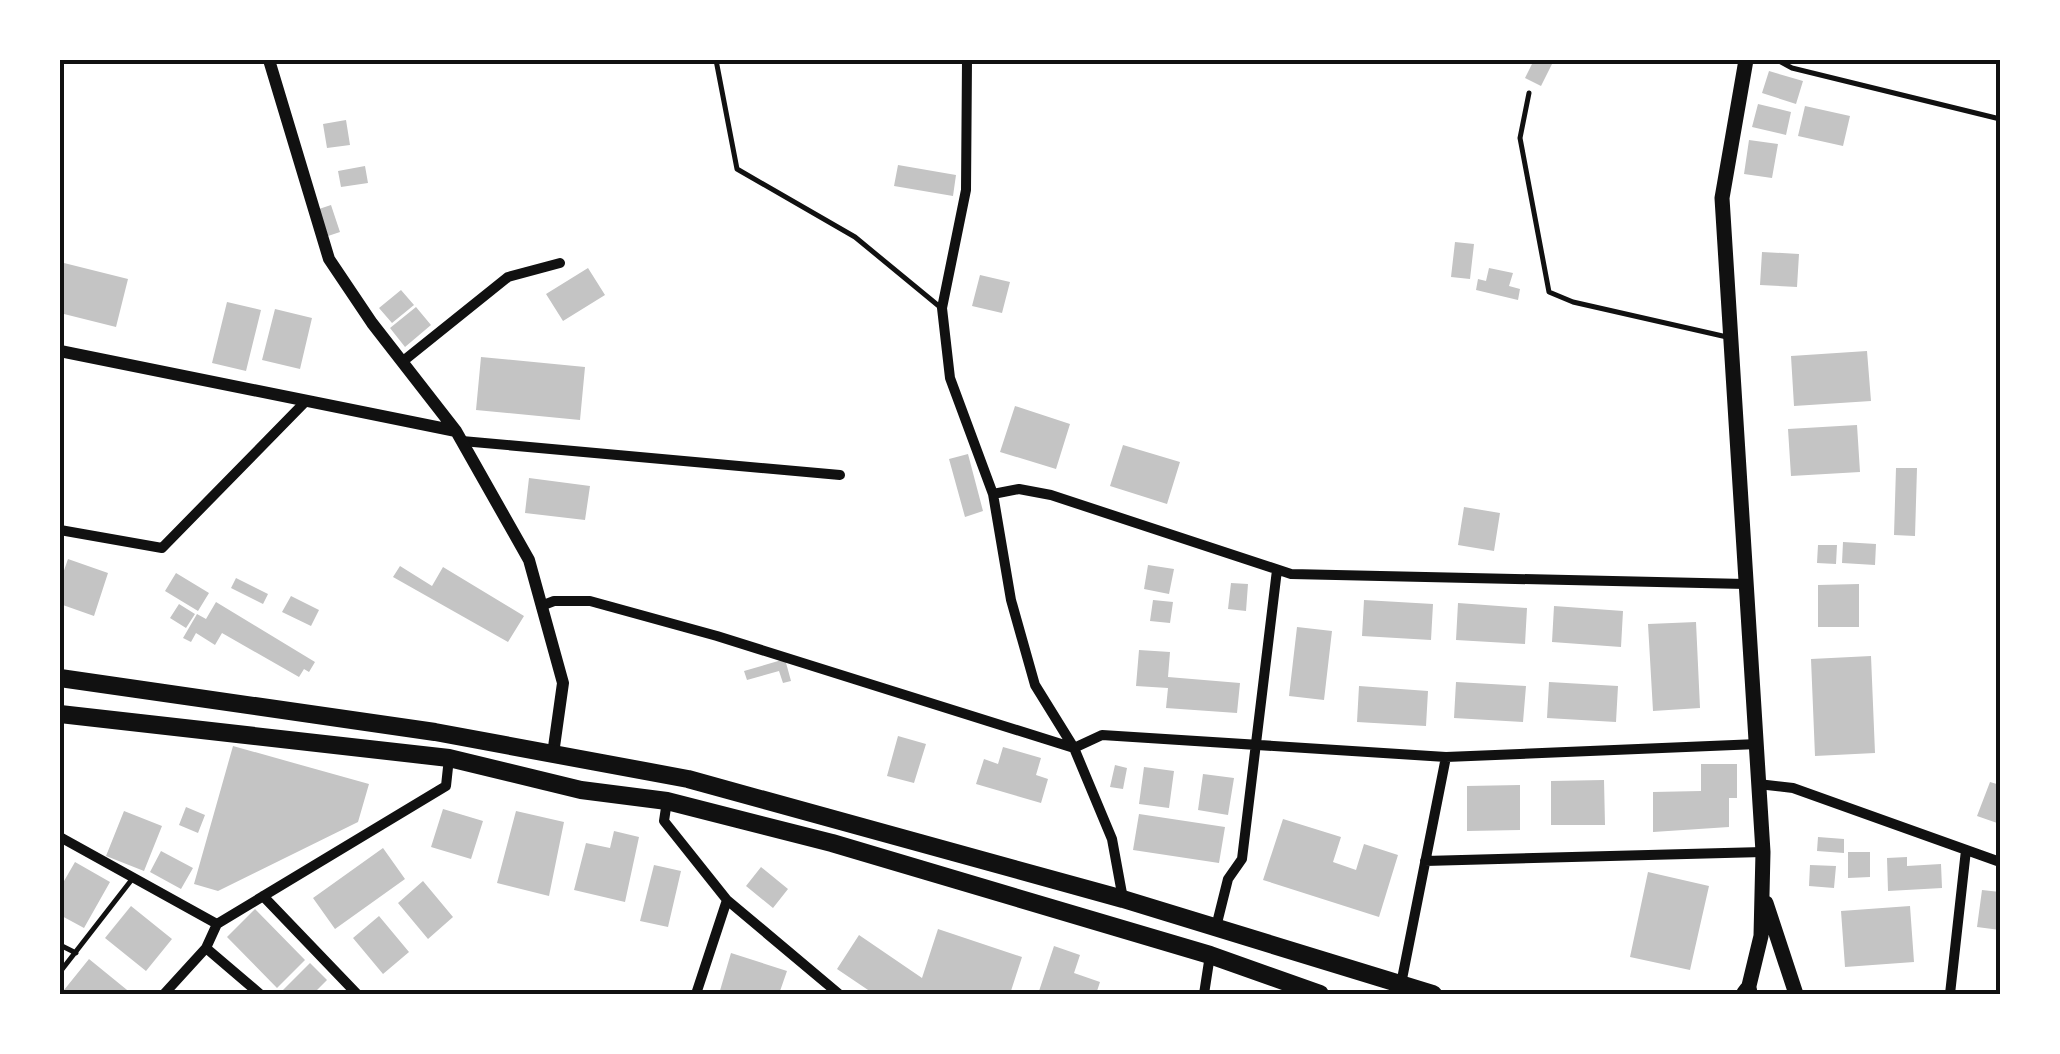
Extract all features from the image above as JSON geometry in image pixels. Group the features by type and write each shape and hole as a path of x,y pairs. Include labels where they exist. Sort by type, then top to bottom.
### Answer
{"main road":[{"path":"1746,60 1722,198 1734,337 1763,852 1761,936 1747,993"},
{"path":"60,678 434,732 688,779 1123,899 1433,994"},
{"path":"60,714 449,758 582,790 668,801 832,843 1210,955 1320,994"},
{"path":"1763,895 1796,994"}],"street":[{"path":"269,60 329,259 459,436 529,560 563,682 553,754"},
{"path":"968,60 966,190 942,308 950,378 993,494 1011,600 1035,685 1074,748 1112,838 1123,899"},
{"path":"402,362 508,277 560,263"},
{"path":"60,351 459,436 840,475"},
{"path":"60,530 162,548 306,401"},
{"path":"993,494 1019,489 1050,495 1290,574 1746,584"},
{"path":"1216,927 1228,880 1242,859 1277,570"},
{"path":"541,606 554,601 590,601 718,636 1074,748 1102,735 1446,757 1758,744"},
{"path":"1401,984 1446,757"},
{"path":"164,994 206,948 217,924 446,786 449,758"},
{"path":"1758,784 1793,788 2000,862"},
{"path":"668,801 664,821 727,900 839,994"},
{"path":"60,837 217,924"},
{"path":"1950,994 1966,850"},
{"path":"1425,861 1763,852"},
{"path":"263,896 356,994"},
{"path":"696,994 727,900"},
{"path":"206,948 260,994"},
{"path":"1204,994 1210,955"}],"lane":[{"path":"716,60 738,169 855,237 942,308"},
{"path":"1777,60 1792,68 2000,119"},
{"path":"1529,93 1520,138 1549,292 1572,302 1734,337"},
{"path":"60,972 133,878"},
{"path":"60,945 76,953"}],"building":[{"path":"1534,60 1554,60 1541,86 1525,78"},
{"path":"1769,71 1803,81 1796,104 1762,93"},
{"path":"1758,104 1791,112 1786,135 1752,127"},
{"path":"1805,106 1850,116 1843,146 1798,136"},
{"path":"346,120 350,145 327,148 323,124"},
{"path":"1749,140 1778,144 1772,178 1744,174"},
{"path":"898,165 956,175 953,196 894,186"},
{"path":"365,166 368,183 341,187 338,171"},
{"path":"331,205 340,232 328,236 319,209"},
{"path":"1455,242 1474,244 1470,279 1451,277"},
{"path":"1762,252 1799,254 1797,287 1760,285"},
{"path":"60,262 128,279 116,327 60,313"},
{"path":"588,268 605,295 563,321 546,294"},
{"path":"1489,268 1513,273 1509,286 1520,289 1518,300 1476,290 1478,279 1486,281"},
{"path":"980,275 1010,282 1002,313 972,306"},
{"path":"401,290 414,305 392,323 379,308"},
{"path":"227,302 261,310 246,371 212,363"},
{"path":"416,307 431,325 405,347 390,328"},
{"path":"275,309 312,318 300,369 262,360"},
{"path":"1867,351 1871,401 1794,406 1791,356"},
{"path":"481,357 585,367 580,420 476,410"},
{"path":"1015,406 1070,424 1056,469 1000,452"},
{"path":"1857,425 1860,472 1791,476 1788,429"},
{"path":"1123,445 1180,462 1167,504 1110,486"},
{"path":"968,454 983,511 965,517 949,459"},
{"path":"1896,468 1917,468 1915,536 1894,535"},
{"path":"529,478 590,486 585,520 525,513"},
{"path":"1464,507 1500,513 1494,551 1458,545"},
{"path":"1843,542 1876,544 1875,565 1842,563"},
{"path":"1818,545 1837,545 1836,564 1817,563"},
{"path":"68,559 108,573 94,616 60,604 60,582"},
{"path":"1148,565 1174,569 1169,594 1144,589"},
{"path":"400,566 432,586 443,567 524,616 508,642 393,577"},
{"path":"176,573 209,593 198,611 165,591"},
{"path":"236,578 268,594 263,604 231,588"},
{"path":"1231,583 1248,584 1246,611 1228,609"},
{"path":"1859,584 1859,627 1818,627 1818,585"},
{"path":"291,596 319,610 311,626 282,612"},
{"path":"1153,600 1173,602 1170,623 1150,621"},
{"path":"1364,600 1433,604 1431,640 1362,636"},
{"path":"216,602 315,662 309,672 304,669 299,677 222,633 215,645 196,633 191,642 183,638 197,614 206,619"},
{"path":"1458,603 1527,608 1525,644 1456,640"},
{"path":"179,604 195,614 186,628 170,618"},
{"path":"1554,606 1623,611 1621,647 1552,642"},
{"path":"1696,622 1700,708 1653,711 1648,624"},
{"path":"1297,627 1332,631 1324,700 1289,696"},
{"path":"1139,650 1170,652 1168,677 1240,683 1237,713 1166,708 1168,688 1136,686"},
{"path":"1871,656 1875,753 1815,756 1811,659"},
{"path":"785,659 791,681 783,683 779,671 747,680 744,671"},
{"path":"1456,682 1526,686 1523,722 1454,718"},
{"path":"1549,682 1618,686 1616,722 1547,718"},
{"path":"1359,686 1428,691 1426,726 1357,722"},
{"path":"898,736 926,744 914,783 887,776"},
{"path":"233,746 369,784 358,822 218,891 194,884"},
{"path":"1003,747 1041,758 1036,775 1048,779 1041,803 976,784 984,759 998,764"},
{"path":"1701,764 1737,764 1737,798 1729,798 1729,827 1653,832 1653,792 1701,791"},
{"path":"1115,765 1127,768 1123,789 1110,787"},
{"path":"1144,767 1174,771 1169,808 1139,804"},
{"path":"1203,774 1234,778 1228,815 1198,810"},
{"path":"1604,780 1605,825 1551,825 1551,781"},
{"path":"1990,782 2000,785 2000,824 1977,816"},
{"path":"1520,785 1520,830 1467,831 1467,786"},
{"path":"186,807 205,815 198,833 179,825"},
{"path":"443,809 483,821 471,859 431,847"},
{"path":"124,811 162,826 144,871 106,856"},
{"path":"516,811 564,822 549,896 497,883"},
{"path":"1139,814 1225,827 1219,863 1133,850"},
{"path":"1283,819 1341,837 1333,862 1356,870 1364,844 1398,855 1379,917 1263,880"},
{"path":"614,831 639,837 625,902 574,890 586,843 610,848"},
{"path":"1818,837 1844,839 1844,853 1817,851"},
{"path":"383,848 405,879 335,929 313,898"},
{"path":"161,851 193,868 181,889 150,872"},
{"path":"1848,852 1870,852 1870,877 1848,878"},
{"path":"1907,857 1907,866 1941,864 1942,888 1888,891 1887,858"},
{"path":"75,862 110,882 84,928 60,915 60,888"},
{"path":"654,865 681,871 668,927 640,921"},
{"path":"1810,865 1836,866 1834,888 1809,886"},
{"path":"761,867 788,889 773,908 746,886"},
{"path":"1648,872 1709,886 1690,970 1630,957"},
{"path":"423,881 453,917 428,939 398,903"},
{"path":"1982,890 2000,892 2000,930 1977,927"},
{"path":"131,906 172,939 146,971 105,938"},
{"path":"1910,906 1914,962 1845,967 1841,911"},
{"path":"255,909 305,960 277,988 227,937"},
{"path":"379,916 409,952 383,974 353,938"},
{"path":"938,929 1022,957 1010,994 874,994 837,969 859,935 922,978"},
{"path":"1054,946 1080,955 1074,973 1100,982 1096,994 1038,994"},
{"path":"731,953 787,971 779,994 719,994"},
{"path":"89,959 132,994 68,994 64,990"},
{"path":"310,963 327,980 313,994 279,994"}]}
